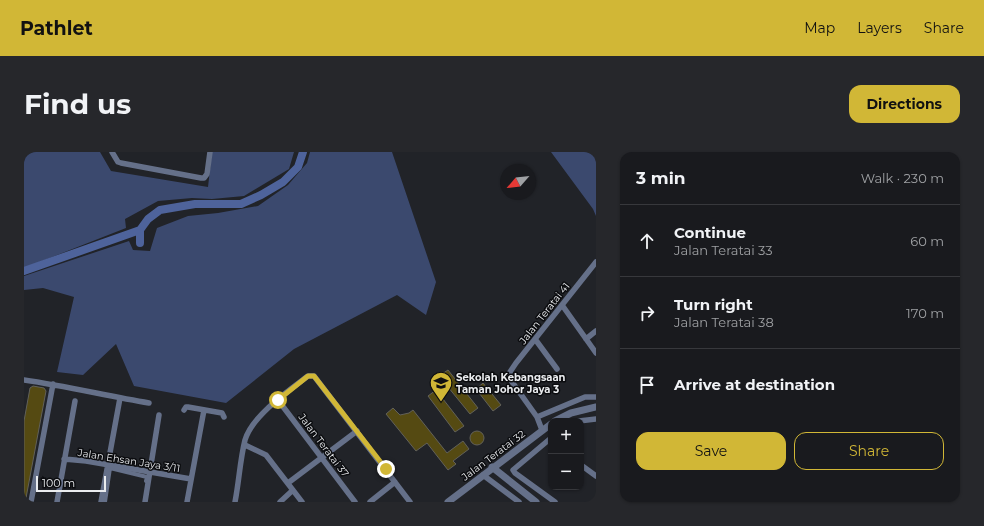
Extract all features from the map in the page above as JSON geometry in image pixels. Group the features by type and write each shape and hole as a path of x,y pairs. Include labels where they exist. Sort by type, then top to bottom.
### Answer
{"street":[{"path":"112,152 118,162 121,163 202,178 207,174 210,152"},
{"name":"Jalan Teratai 41","path":"537,417 534,416 508,375 596,262"},
{"path":"562,305 596,353"},
{"path":"586,339 596,331"},
{"path":"535,339 557,370"},
{"path":"236,502 245,445 251,430 263,413 310,376 314,376 410,502"},
{"path":"24,381 53,384 149,403"},
{"path":"31,502 53,384"},
{"path":"542,430 537,417 585,397 596,397"},
{"path":"101,502 120,398"},
{"name":"Jalan Teratai 37","path":"278,400 356,502"},
{"path":"57,502 74,401"},
{"path":"184,410 187,407 222,413 224,417"},
{"path":"565,418 588,408 596,407"},
{"path":"187,502 204,410"},
{"path":"144,502 159,415"},
{"path":"584,420 596,419"},
{"name":"Jalan Teratai 32","path":"448,502 492,467 548,426"},
{"path":"288,484 357,431"},
{"path":"548,442 513,470 555,502"},
{"path":"245,445 266,455 302,502"},
{"name":"Jalan Ehsan Jaya 3/11","path":"64,459 191,479"},
{"path":"492,467 536,502"},
{"path":"584,467 596,476"},
{"path":"105,502 110,468 147,477 144,502"},
{"path":"483,475 519,502"},
{"path":"370,502 395,482"},
{"path":"280,502 293,490"}],"shaded area":[{"path":"24,152 100,152 111,171 208,187 212,152 294,152 289,169 244,196 158,201 125,219 126,228 24,268"},
{"path":"310,152 392,152 436,282 426,315 397,295 294,349 226,403 134,386 116,344 83,375 57,372 74,297 43,288 24,290 24,276 129,241 133,250 150,251 157,228 188,216 218,213 258,206 288,185 307,163"},
{"path":"551,152 592,152 596,158 596,216 593,209"}],"building":[{"path":"448,370 478,408 470,414 439,376"},
{"path":"483,383 501,405 493,411 476,389"},
{"path":"33,386 44,388 46,391 26,498 24,498 24,421 30,388"},
{"path":"436,390 464,426 455,432 428,396"},
{"path":"393,408 400,415 409,413 413,410 447,453 463,441 469,449 453,461 456,464 448,470 427,443 416,451 386,414"},
{"path":"474,431 480,431 484,435 484,441 480,445 474,445 470,441 470,435"}],"waterway":[{"path":"140,243 140,230 148,219 160,210 195,204 241,204 261,195 283,182 298,167 303,152"},
{"path":"24,271 140,230"}],"place":[{"name":"Sekolah Kebangsaan Taman Johor Jaya 3","path":"441,402"}],"route":[{"path":"278,400 308,376 314,376 386,469"}]}
